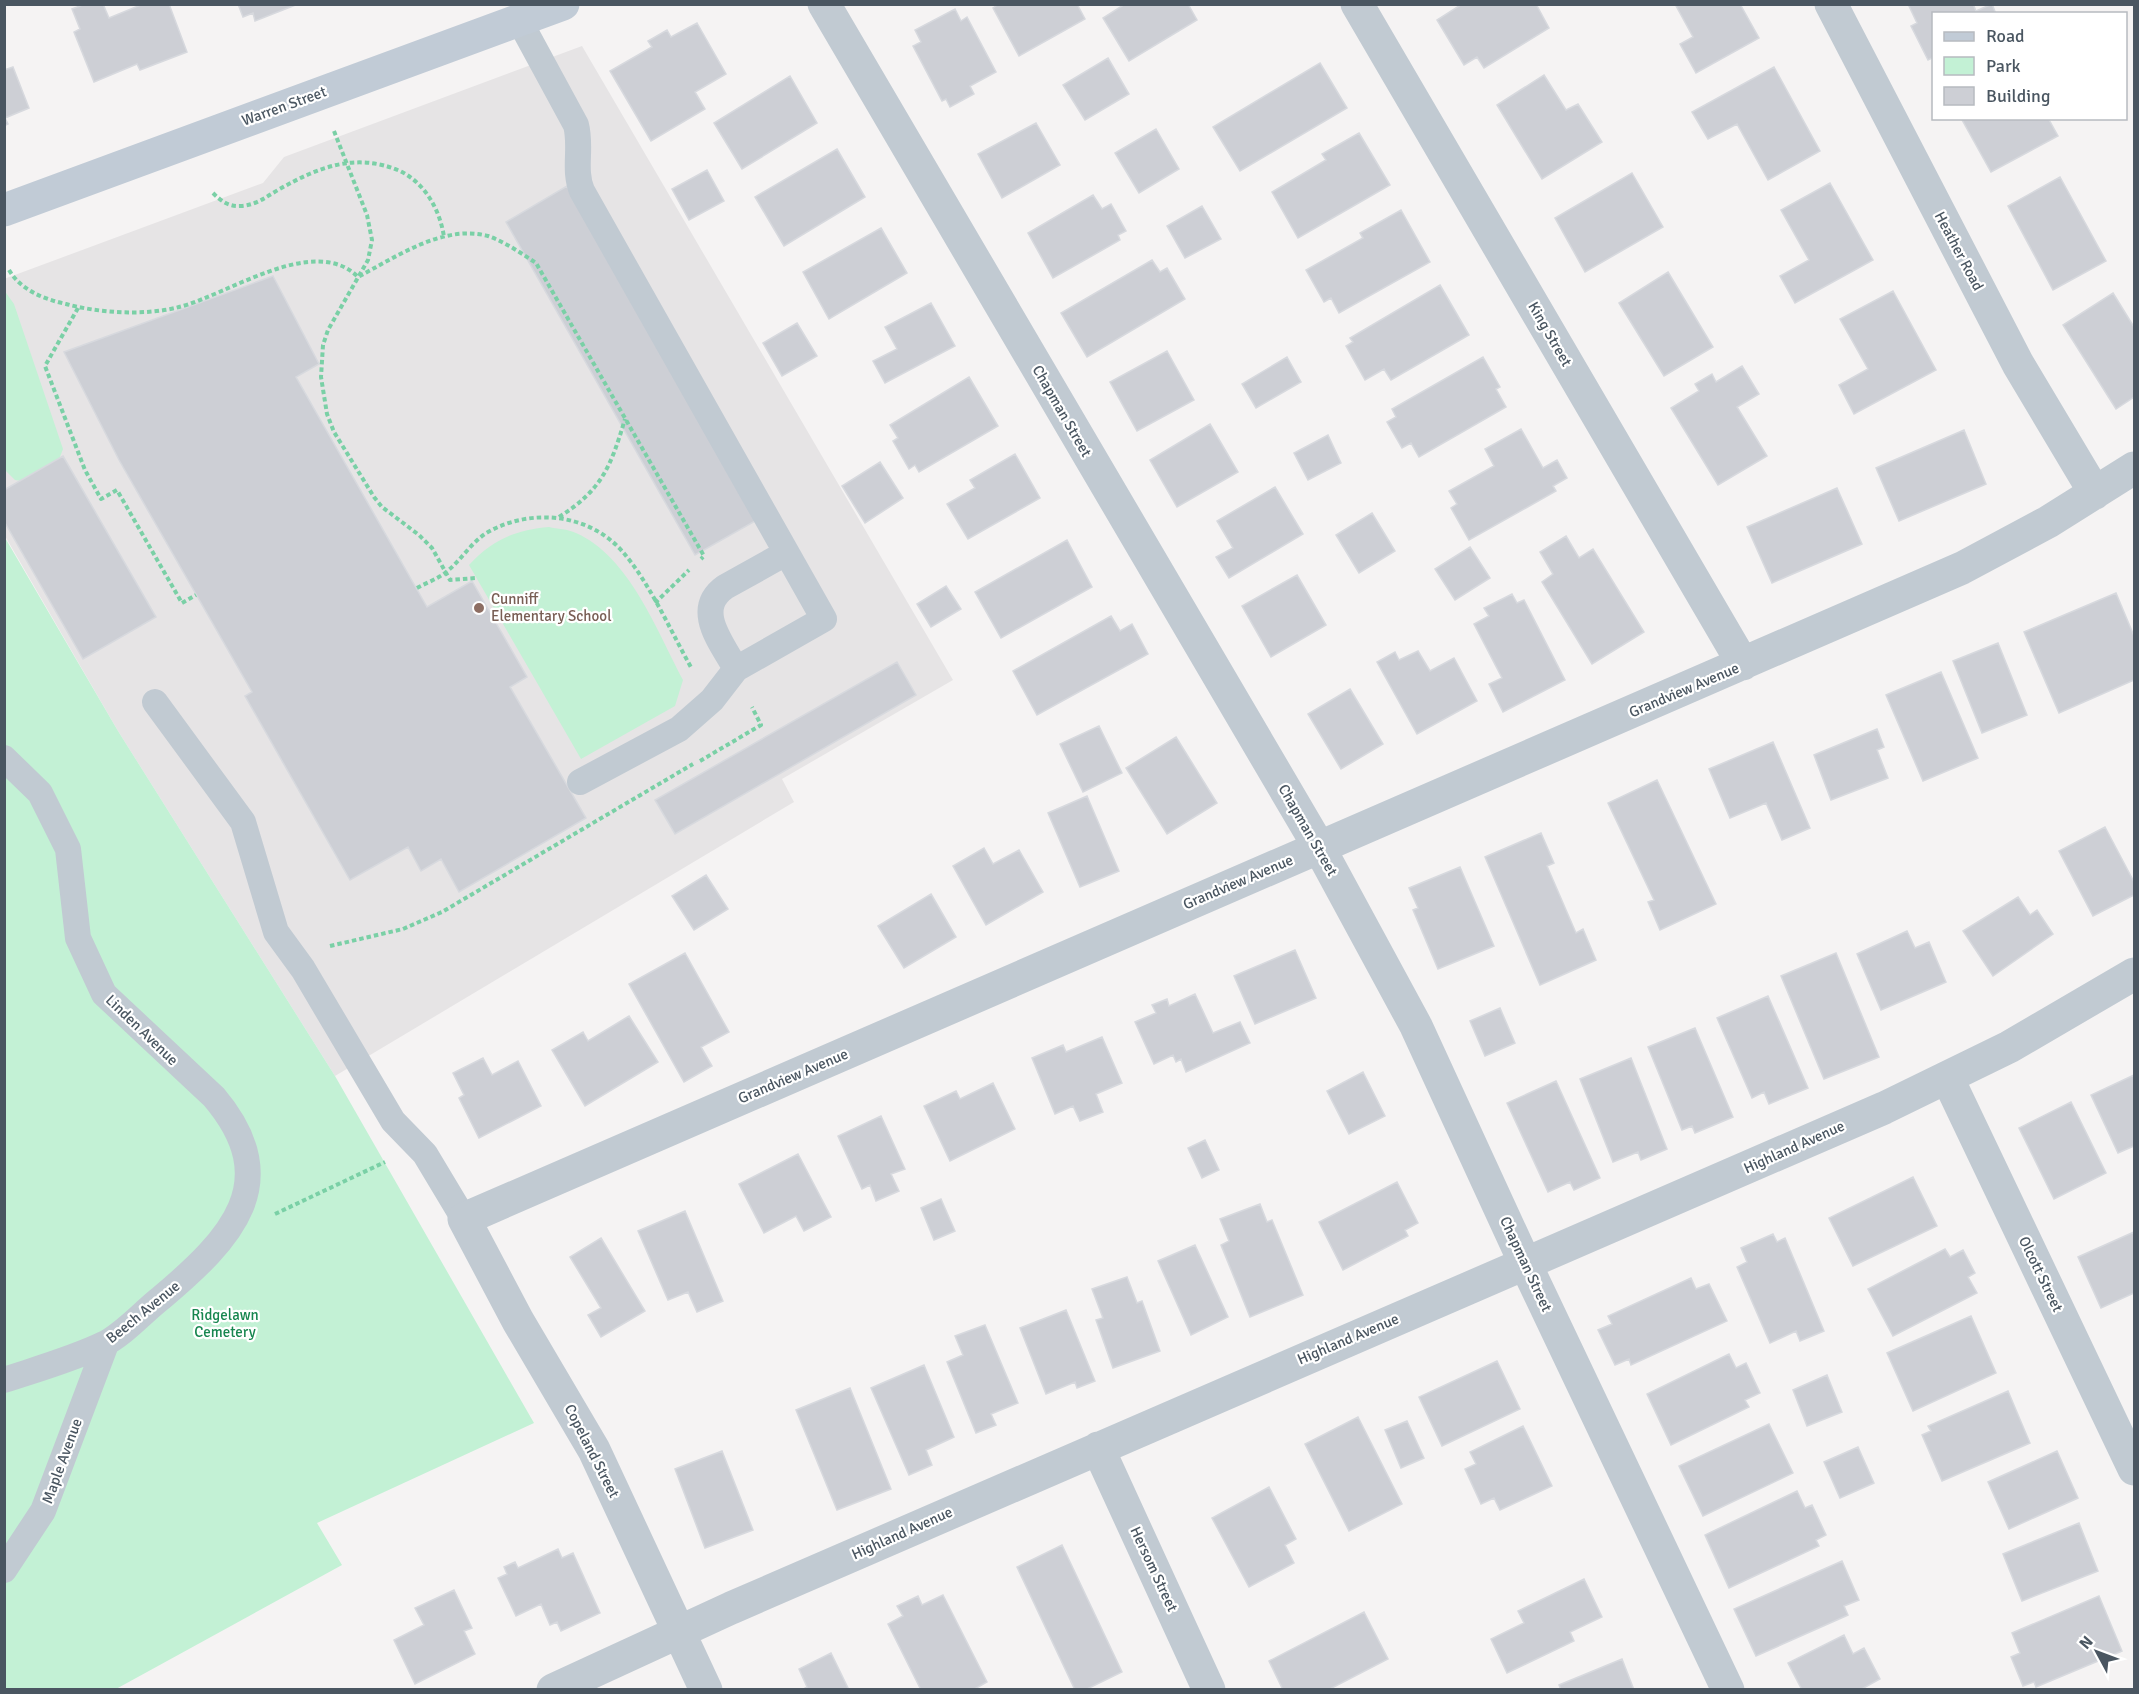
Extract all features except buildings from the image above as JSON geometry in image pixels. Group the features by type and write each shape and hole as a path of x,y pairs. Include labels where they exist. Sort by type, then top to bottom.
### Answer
{"street":[{"name":"Warren Street","path":"4,210 563,4"},
{"name":"Chapman Street","path":"824,4 1319,848 1416,1026 1525,1263 1728,1689"},
{"name":"King Street","path":"1357,4 1743,664"},
{"name":"Heather Road","path":"1831,4 2018,364 2095,493"},
{"name":"Grandview Avenue","path":"464,1219 1962,568 2095,493 2134,468"},
{"name":"Highland Avenue","path":"553,1689 678,1631 1948,1079 2009,1047 2134,974"},
{"name":"Olcott Street","path":"1948,1079 2134,1469"},
{"name":"Copeland Street","path":"464,1219 518,1321 589,1441 706,1689"},
{"name":"Hersom Street","path":"1098,1448 1209,1689"}],"lane":[{"path":"519,20 576,125 579,143 577,175 582,190 824,619 736,669 712,700 679,729 580,783"},
{"path":"736,669 710,621 709,606 717,593 725,587 786,553"},
{"path":"154,702 243,822 273,924 393,1121 425,1155 464,1219"},
{"name":"Linden Avenue","path":"4,758 40,794 68,849 78,938 104,994 214,1096 236,1128 243,1143 249,1177 247,1194 230,1229"},
{"name":"Beech Avenue","path":"4,1380 106,1344 186,1277 230,1229"},
{"name":"Maple Avenue","path":"4,1570 43,1511 106,1344"}],"path":[{"path":"334,130 371,227 371,251 328,330 323,345 321,377 327,414 334,432 382,507 419,535 432,548 450,580 476,578"},
{"path":"213,193 232,206 252,204 304,176 347,162 382,164 406,174 417,182 438,212 444,237"},
{"path":"358,276 414,248 444,237 474,233 488,237 536,263 704,555 655,603"},
{"path":"9,270 25,288 57,302 78,308 126,310 179,308 303,261 344,266 358,276"},
{"path":"78,308 45,366 86,470 101,499 117,490 182,603 196,595"},
{"path":"559,518 584,500 602,481 616,451 625,419"},
{"path":"289,950 350,943 403,929 424,920 761,725 748,700 729,704 712,700 702,688 633,566 609,539 593,530 559,518 540,516 503,525 473,544 446,572 417,588"},
{"path":"230,1229 283,1211 386,1162"}],"shaded area":[{"name":"Cunniff Elementary School","path":"582,46 953,680 782,779 794,802 335,1076 118,731 5,536 4,279 263,183 284,157"}],"green space":[{"path":"4,290 14,304 63,449 58,462 22,481 15,480 5,470"},
{"path":"549,527 576,533 595,544 611,559 640,597 683,680 675,706 581,759 469,565 486,549 505,538 525,531"},
{"name":"Ridgelawn Cemetery","path":"4,536 118,731 335,1076 534,1423 317,1523 342,1565 116,1689 5,1689"}],"place":[{"name":"Cunniff Elementary School","path":"479,608"}]}
